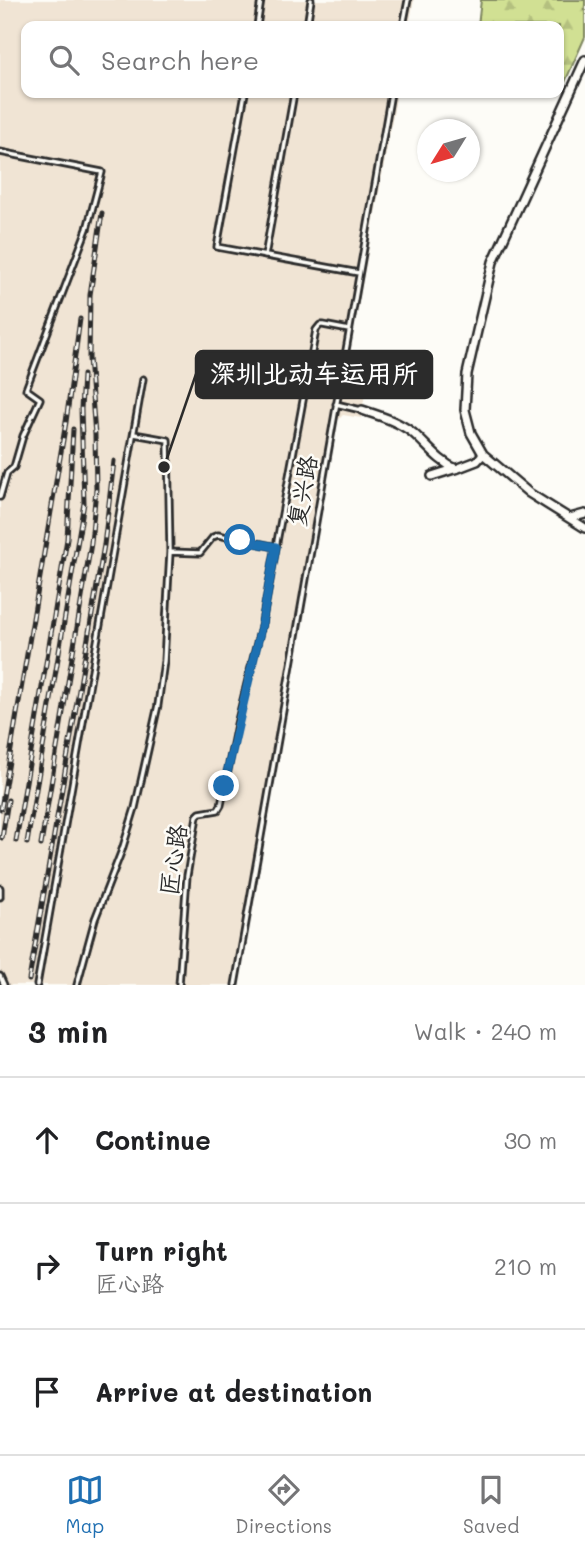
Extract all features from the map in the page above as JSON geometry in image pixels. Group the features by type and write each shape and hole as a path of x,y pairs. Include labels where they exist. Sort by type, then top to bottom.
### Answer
{"street":[{"path":"585,60 493,262 467,374 465,410 471,433 483,454 529,493 585,528"},
{"path":"362,411 398,423 413,433 444,464 456,469"},
{"path":"432,476 477,461 483,454"},
{"path":"570,518 585,514"}],"lane":[{"path":"258,21 261,0"},
{"path":"308,21 311,0"},
{"path":"404,21 408,0"},
{"path":"244,98 217,247 359,272"},
{"path":"265,256 294,98"},
{"name":"复兴路","path":"235,985 390,98"},
{"path":"0,152 102,172 87,229 26,389 40,398 23,436 14,467 7,473 0,497"},
{"path":"170,552 200,553 213,537 218,535 276,547 316,331 323,325 348,332"},
{"path":"37,985 143,379"},
{"path":"336,404 362,411"},
{"path":"77,985 95,919 122,850 145,769 164,661 170,552 168,440 134,434"},
{"name":"匠心路","path":"179,985 187,876 197,816 218,810 221,805 237,724 262,623 276,547"},
{"path":"0,888 0,897"},
{"path":"0,976 1,985"}],"shaded area":[{"path":"0,0 414,0 410,21 21,21 21,98 396,98 346,373 347,381 365,393 361,418 343,415 338,420 238,985 0,985"}],"green space":[{"path":"481,0 585,0 585,37 565,82 564,21 479,21"}],"railway":[{"path":"41,845 91,543 96,489 89,358 90,295 102,213"},
{"path":"1,809 66,422 80,319"},
{"path":"27,843 84,503 81,409 83,375"},
{"path":"16,841 67,539 73,429"},
{"path":"29,980 104,545 114,461"},
{"path":"2,838 8,800"}],"place":[{"name":"深圳北动车运用所","path":"164,467"}],"route":[{"path":"224,786 262,623 276,547 240,540"}]}
